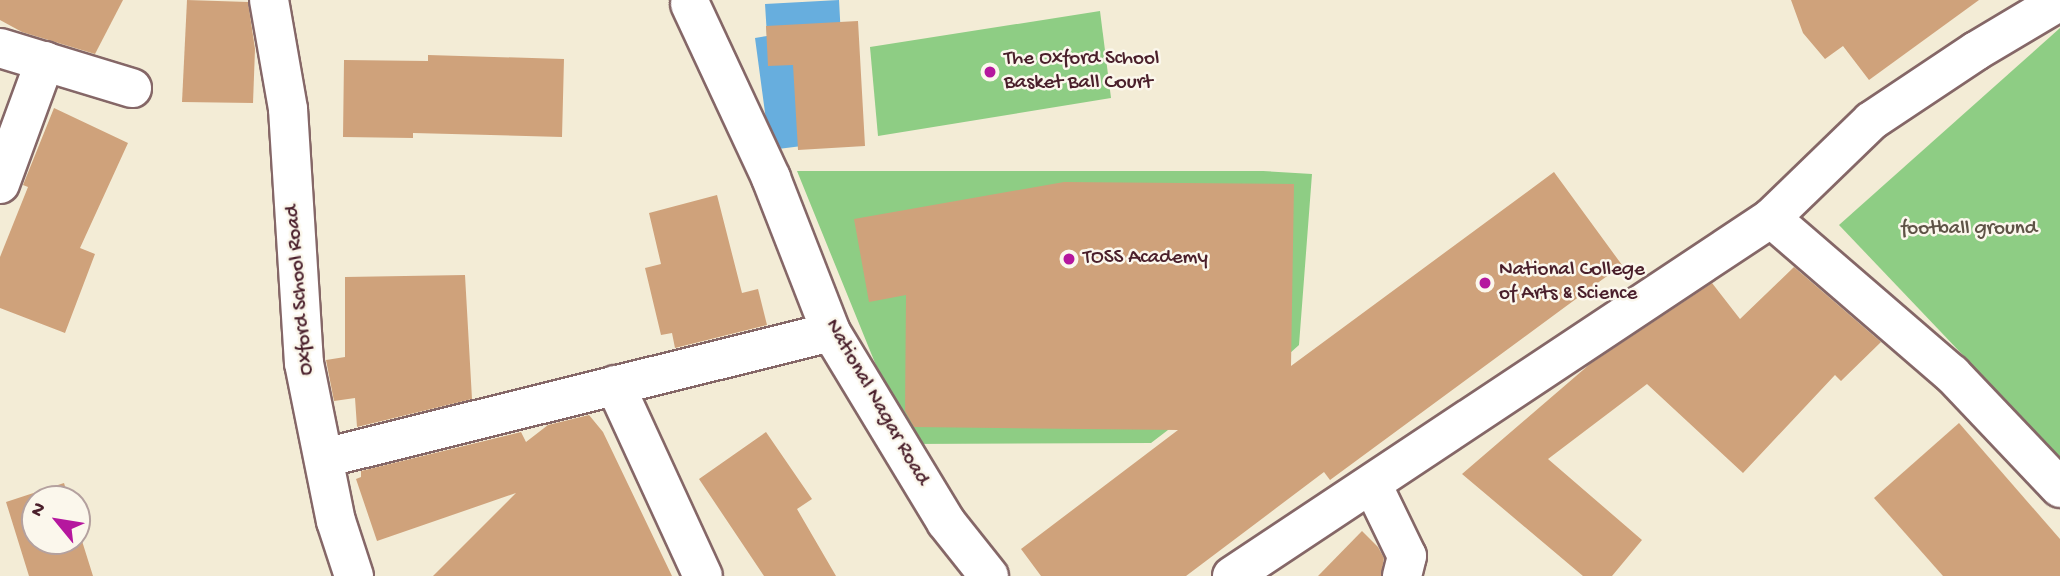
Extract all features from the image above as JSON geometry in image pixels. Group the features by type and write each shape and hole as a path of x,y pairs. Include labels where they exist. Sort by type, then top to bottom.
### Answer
{"street":[{"name":"Oxford School Road","path":"269,0 288,109 304,363 336,521 354,576"},
{"name":"National Nagar Road","path":"699,1 831,332 946,522 989,576"},
{"path":"1232,576 1279,542 1372,484 1771,218 1871,121 1976,51 2060,1"},
{"path":"0,48 132,88"},
{"path":"0,184 45,61"},
{"path":"1771,218 1952,374 2060,488"},
{"path":"324,458 831,332"},
{"path":"615,385 703,576"},
{"path":"1372,484 1407,556 1402,576"}],"green space":[{"name":"The Oxford School Basket Ball Court","path":"1100,11 1111,98 878,136 870,47"},
{"name":"football ground","path":"2060,28 2060,457 1839,225"},
{"name":"TOSS Academy","path":"797,171 1263,171 1312,174 1299,345 1260,380 1198,407 1151,443 908,444"}],"water":[{"path":"839,0 846,129 842,141 770,150 755,38 767,36 765,4"}],"building":[{"path":"0,0 123,0 95,54 22,32 0,20"},
{"path":"187,0 248,2 255,49 253,103 182,102"},
{"path":"1791,0 1979,0 1869,80 1843,46 1825,59 1803,33"},
{"path":"858,21 865,146 798,150 793,65 768,66 766,26"},
{"path":"428,55 564,59 562,137 413,133 413,138 343,137 344,60 428,61"},
{"path":"54,108 128,143 80,248 95,254 65,333 0,308 0,257 28,187 23,185"},
{"path":"1554,172 1622,265 1330,480 1324,472 1186,576 1041,576 1021,549 1178,430 914,427 905,411 906,295 869,302 854,219 1064,182 1294,184 1291,366"},
{"path":"717,195 742,293 758,289 767,325 675,348 672,333 661,335 645,268 661,264 649,213"},
{"path":"1794,267 1881,342 1841,381 1835,375 1743,473 1647,384 1548,459 1642,540 1612,576 1583,576 1462,474 1590,364 1712,283 1740,319"},
{"path":"465,275 472,399 357,427 355,398 334,401 326,360 345,357 345,277"},
{"path":"589,415 603,432 672,576 433,576 516,493 377,541 356,479 361,477 361,471 521,432 526,442 548,425"},
{"path":"1959,423 2060,539 2060,576 1943,576 1874,498"},
{"path":"766,432 812,499 797,509 836,576 764,576 699,479"},
{"path":"21,497 21,550 6,502"},
{"path":"1362,531 1378,547 1384,558 1381,576 1318,576"},
{"path":"22,555 86,555 93,576 29,576"}],"place":[{"name":"The Oxford School Basket Ball Court","path":"990,72"},
{"name":"TOSS Academy","path":"1069,259"},
{"name":"National College of Arts & Science","path":"1485,283"}]}
